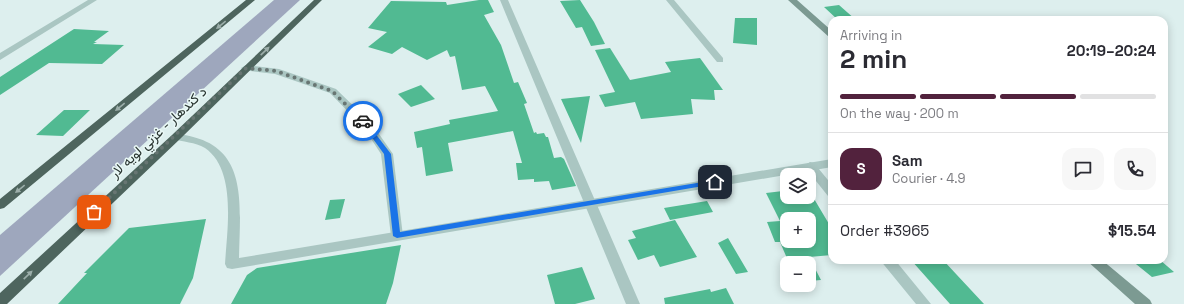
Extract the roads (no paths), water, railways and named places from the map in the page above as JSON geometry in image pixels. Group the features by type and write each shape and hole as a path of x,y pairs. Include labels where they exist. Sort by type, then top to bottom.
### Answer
{"highway":[{"path":"0,205 251,0"},
{"name":"د کندهار - غزني لويه لار","path":"0,302 176,137 318,0"}],"main road":[{"path":"792,0 828,32"},
{"path":"1098,264 1145,304"}],"street":[{"path":"0,58 93,0"},
{"path":"504,0 633,304"},
{"path":"670,0 720,60"},
{"path":"246,68 276,71 332,91 368,126 388,154 397,236"},
{"path":"176,137 194,140 209,146 221,156 232,188 234,209 232,264 828,164"},
{"path":"810,166 828,188"},
{"path":"890,264 924,304"}]}
